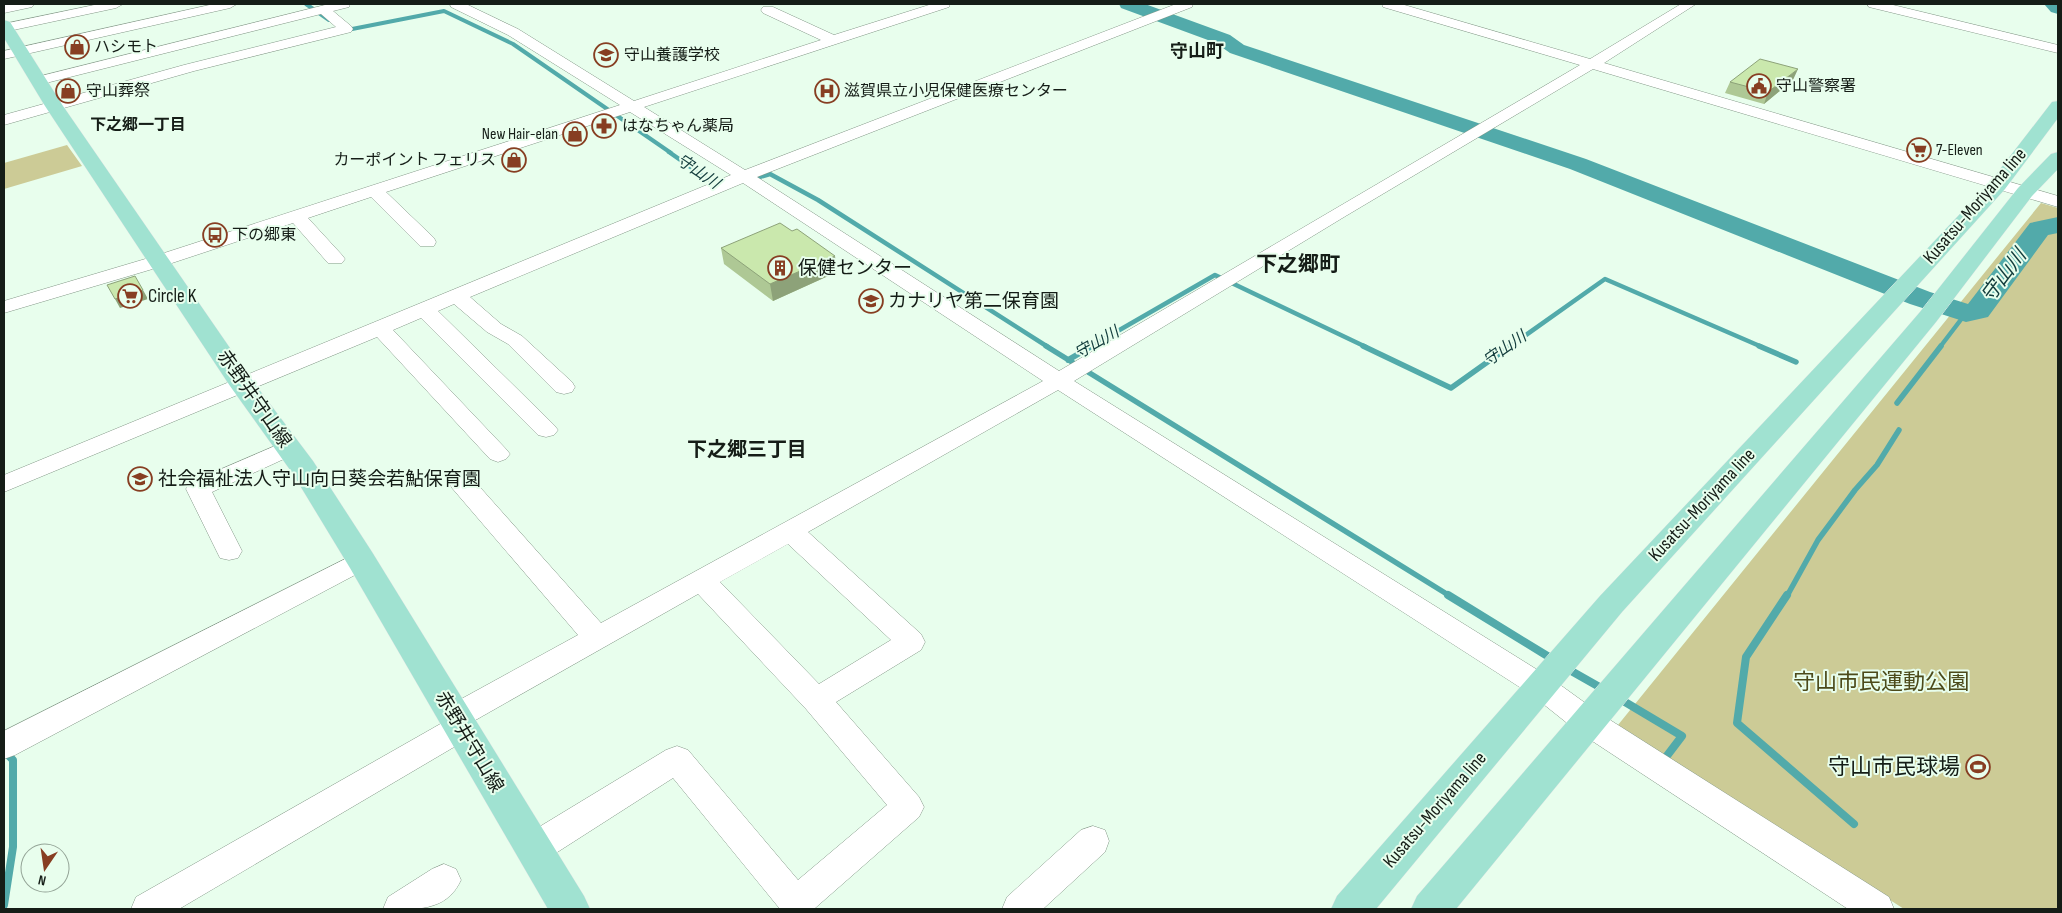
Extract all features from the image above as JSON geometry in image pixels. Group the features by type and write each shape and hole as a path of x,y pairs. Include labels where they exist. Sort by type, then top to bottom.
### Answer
{"main road":[{"name":"赤野井守山線","path":"4,21 12,54 38,81 243,386 289,448 361,560 570,909"},
{"name":"Kusatsu-Moriyama line","path":"1430,909 1928,317 2012,188 2058,106"},
{"name":"Kusatsu-Moriyama line","path":"1351,909 1611,604 2012,188 2058,158"}],"street":[{"path":"4,21 27,4"},
{"path":"4,21 116,4"},
{"path":"12,54 228,4 254,26"},
{"path":"38,81 344,4"},
{"path":"4,307 160,261 944,4"},
{"path":"4,484 744,176 1188,4"},
{"path":"1388,4 2058,202"},
{"path":"148,909 597,638 1059,381 1690,4"},
{"path":"1874,4 2058,49"},
{"path":"470,7 744,176 1059,381 1542,687 1588,722 1876,909"},
{"path":"4,120 212,62 346,30 323,9"},
{"path":"768,10 834,40"},
{"path":"187,42 212,62"},
{"path":"374,190 427,242"},
{"path":"296,216 335,259"},
{"path":"457,296 494,328 515,340 564,387"},
{"path":"425,310 546,430"},
{"path":"380,328 498,454"},
{"path":"229,551 198,489 289,448"},
{"path":"462,482 597,638"},
{"path":"790,531 911,642 816,700"},
{"path":"8,735 361,560"},
{"path":"533,849 677,759 796,903 908,807 816,700 701,580"},
{"path":"1019,909 1093,841"},
{"path":"400,909 444,880"}],"green space":[{"path":"67,145 82,166 4,189 4,163"},
{"name":"守山市民運動公園","path":"2041,203 2058,208 2058,909 1904,909 1618,725"}],"building":[{"path":"1760,59 1798,69 1768,92 1730,82"},
{"path":"780,223 792,231 797,229 835,256 770,284 721,248"},
{"path":"135,276 143,290 115,299 107,285"}],"waterway":[{"name":"守山川","path":"306,4 329,20"},
{"path":"1128,4 1223,39 1237,49 1578,164 1920,298 1966,313 1978,311 2039,229 2058,225"},
{"path":"2053,4 2058,8"},
{"name":"守山川","path":"347,30 444,11 513,44 671,153"},
{"name":"守山川","path":"669,152 719,187"},
{"name":"守山川","path":"753,179 770,174 818,200 1048,347"},
{"name":"守山川","path":"1090,347 1215,275 1366,347"},
{"name":"守山川","path":"1509,347 1605,279 1762,347"},
{"name":"守山川","path":"1940,347 1966,313"},
{"name":"守山川","path":"1046,346 1068,360"},
{"name":"守山川","path":"1068,360 1092,346"},
{"name":"守山川","path":"1363,346 1451,388 1510,346"},
{"name":"守山川","path":"1759,346 1796,362"},
{"name":"守山川","path":"1897,403 1941,346"},
{"path":"1068,360 1450,596"},
{"path":"1787,596 1818,540 1855,490 1877,465 1899,430"},
{"path":"1448,595 1554,660"},
{"path":"1787,595 1746,657 1737,723 1854,824"},
{"path":"1566,668 1603,689"},
{"path":"1620,699 1682,736 1663,761"},
{"path":"4,751 13,760 13,847 4,905"}],"place":[{"name":"ハシモト","path":"77,47"},
{"name":"守山養護学校","path":"606,55"},
{"name":"守山警察署","path":"1759,86"},
{"name":"守山葬祭","path":"68,91"},
{"name":"滋賀県立小児保健医療センター","path":"827,91"},
{"name":"はなちゃん薬局","path":"604,126"},
{"name":"New Hair-elan","path":"575,134"},
{"name":"7-Eleven","path":"1919,150"},
{"name":"カーポイント フェリス","path":"514,160"},
{"name":"下の郷東","path":"215,235"},
{"name":"保健センター","path":"780,268"},
{"name":"Circle K","path":"130,296"},
{"name":"カナリヤ第二保育園","path":"871,301"},
{"name":"社会福祉法人守山向日葵会若鮎保育園","path":"140,479"},
{"name":"守山市民球場","path":"1978,767"}],"district":[{"name":"守山町","path":"1197,51"},
{"name":"下之郷一丁目","path":"138,125"},
{"name":"下之郷町","path":"1298,264"},
{"name":"下之郷三丁目","path":"747,450"}]}
